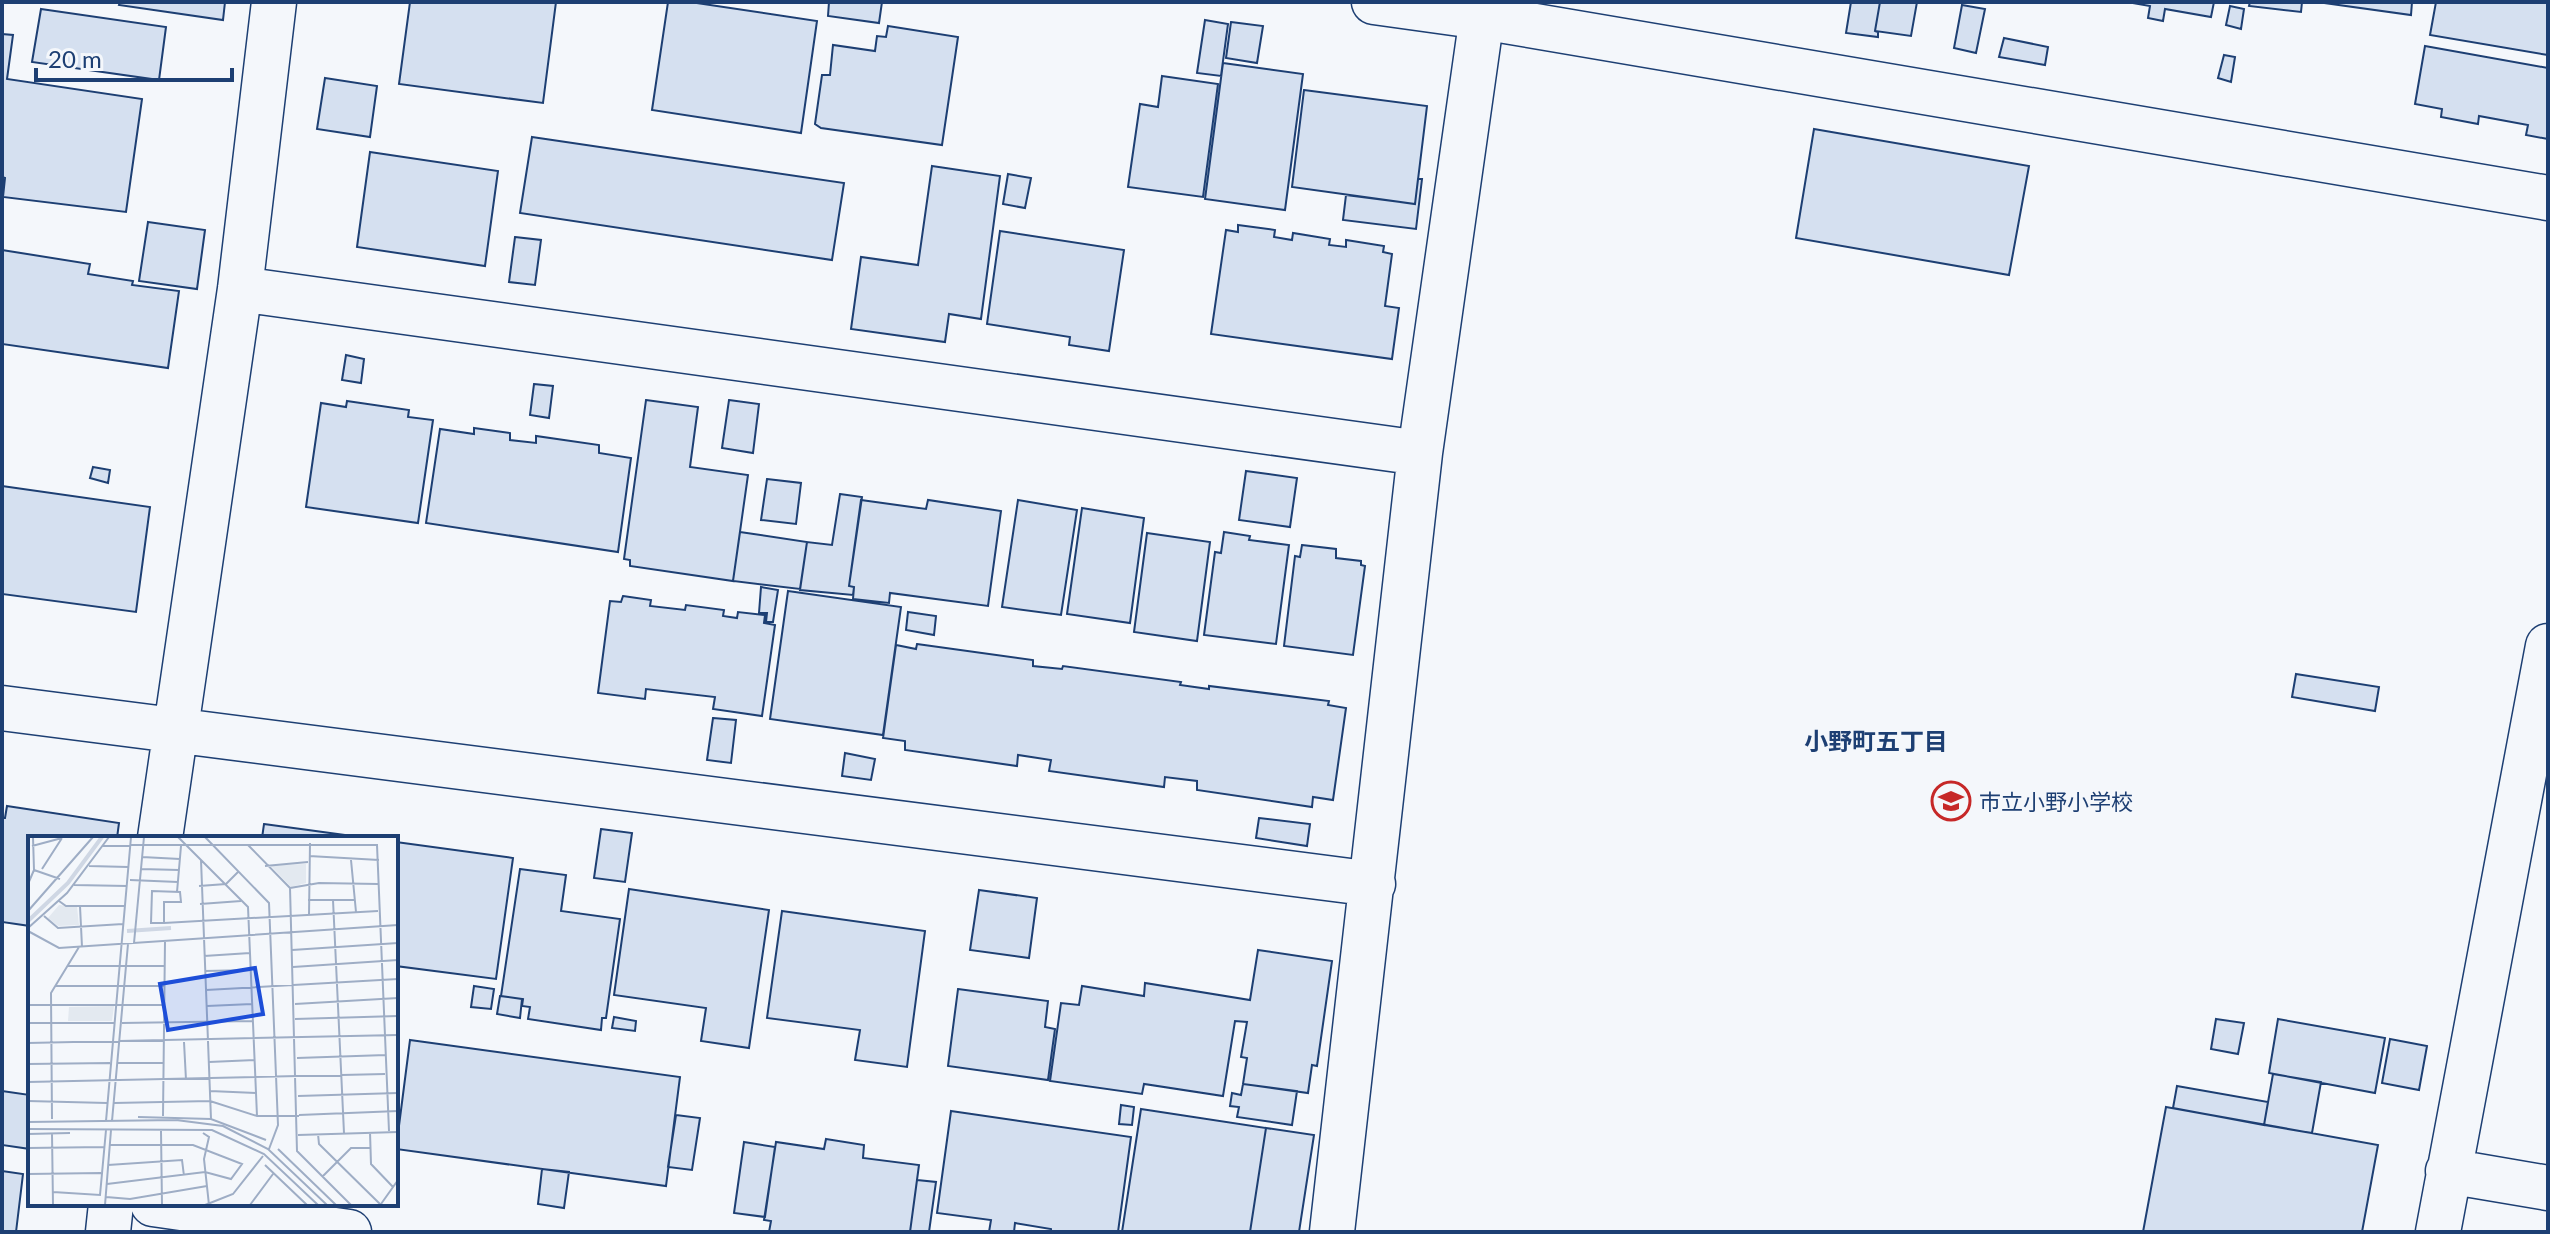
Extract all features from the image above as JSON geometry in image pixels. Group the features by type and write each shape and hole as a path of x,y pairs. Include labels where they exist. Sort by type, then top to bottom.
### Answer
{"street":[{"path":"160,836 240,289 274,2"},
{"path":"1374,2 1483,10 2548,198"},
{"path":"1332,1232 1420,453 1483,10"},
{"path":"240,289 1420,453"},
{"path":"2438,1232 2544,690 2548,646"},
{"path":"2,708 1373,884"},
{"path":"2448,1171 2548,1188"},
{"path":"108,1232 111,1206"},
{"path":"167,1206 349,1232"}],"building":[{"path":"120,2 225,2 223,20 119,5"},
{"path":"410,2 556,2 543,103 399,84"},
{"path":"668,2 690,2 817,21 801,133 652,110"},
{"path":"829,2 882,2 879,23 828,16"},
{"path":"1851,2 1880,2 1875,31 1878,37 1846,33"},
{"path":"1880,2 1917,2 1911,36 1875,31"},
{"path":"2127,2 2214,2 2211,17 2165,9 2163,21 2148,18 2150,6"},
{"path":"2250,2 2302,2 2301,12 2249,6"},
{"path":"2317,2 2412,2 2411,15"},
{"path":"2436,2 2548,2 2548,55 2430,35"},
{"path":"1962,5 1985,9 1976,53 1954,48"},
{"path":"2230,6 2244,9 2241,29 2226,25"},
{"path":"41,9 166,27 159,80 32,62"},
{"path":"1205,20 1228,24 1221,76 1197,73"},
{"path":"1231,22 1263,26 1257,63 1226,58"},
{"path":"888,26 958,37 942,145 821,128 815,124 822,75 830,75 833,45 875,51 877,36 886,37"},
{"path":"2,34 13,35 7,79 142,99 126,212 3,197"},
{"path":"2004,38 2048,47 2045,65 1999,57"},
{"path":"2425,46 2548,68 2548,139 2526,135 2528,125 2479,116 2478,124 2441,117 2442,109 2415,104"},
{"path":"2224,55 2235,57 2231,82 2218,78"},
{"path":"1223,63 1303,74 1285,210 1205,199"},
{"path":"1162,76 1218,84 1203,197 1128,187 1140,104 1158,107"},
{"path":"325,78 377,86 370,137 317,129"},
{"path":"1304,90 1427,106 1415,204 1292,187"},
{"path":"1814,129 2029,166 2009,275 1796,238"},
{"path":"532,137 844,183 832,260 520,213"},
{"path":"370,152 498,171 485,266 357,247"},
{"path":"932,166 1000,176 981,319 949,314 945,342 851,329 861,257 918,265"},
{"path":"1008,174 1031,178 1025,208 1003,204"},
{"path":"1418,179 1422,179 1416,229 1343,220 1346,195 1415,204"},
{"path":"148,222 205,230 197,289 139,281"},
{"path":"1238,225 1275,230 1274,237 1292,240 1293,233 1330,239 1329,245 1346,247 1346,240 1384,246 1383,252 1392,254 1385,306 1399,308 1392,359 1211,334 1226,230 1238,232"},
{"path":"1000,231 1124,250 1109,351 1069,345 1070,337 987,324"},
{"path":"515,237 541,240 535,285 509,282"},
{"path":"2,250 90,264 88,274 133,281 132,285 179,291 168,368 2,344"},
{"path":"346,355 364,359 361,383 342,380"},
{"path":"534,384 553,386 549,418 530,415"},
{"path":"646,400 698,407 690,467 748,475 733,581 630,566 630,560 624,559"},
{"path":"729,400 759,404 753,453 722,448"},
{"path":"347,401 409,410 408,417 433,420 418,523 306,507 321,403 346,407"},
{"path":"474,428 510,433 510,440 536,443 536,436 599,445 599,453 631,458 618,552 426,523 440,429 474,434"},
{"path":"93,467 110,470 108,483 90,478"},
{"path":"1246,471 1297,478 1290,527 1239,520"},
{"path":"767,479 801,483 796,524 761,520"},
{"path":"2,486 150,507 136,612 2,594"},
{"path":"840,494 862,497 849,586 854,587 853,595 800,590 807,542 832,545"},
{"path":"861,500 926,509 928,500 1001,511 988,606 890,593 889,603 853,599 854,587 849,586"},
{"path":"1018,500 1077,510 1061,615 1002,607"},
{"path":"1082,508 1144,518 1130,623 1067,614"},
{"path":"740,532 807,542 800,589 733,581"},
{"path":"1224,532 1250,536 1249,540 1289,545 1276,644 1204,635 1215,552 1221,553"},
{"path":"1147,533 1210,542 1197,641 1134,632"},
{"path":"1302,545 1336,549 1336,558 1361,561 1361,565 1365,566 1353,655 1284,646 1295,556 1300,557"},
{"path":"761,587 778,590 773,622 766,622 767,613 759,613"},
{"path":"788,591 901,607 883,735 770,719"},
{"path":"623,596 651,600 650,606 685,610 686,605 724,610 723,616 737,618 738,612 765,615 764,623 775,625 762,716 713,709 715,697 646,689 645,699 598,693 610,601 621,602"},
{"path":"908,612 936,616 934,635 906,630"},
{"path":"917,644 1033,660 1033,666 1062,669 1063,666 1181,682 1180,685 1209,689 1209,686 1329,701 1328,705 1346,708 1333,800 1313,797 1312,807 1197,790 1197,781 1165,777 1164,787 1049,771 1051,760 1018,755 1017,766 905,750 905,741 883,738 896,645 916,649"},
{"path":"2296,674 2379,687 2375,711 2292,697"},
{"path":"713,718 736,720 731,763 707,760"},
{"path":"845,753 875,759 871,780 842,776"},
{"path":"7,806 119,823 117,836 28,836 28,926 2,922 2,818 5,818"},
{"path":"1259,818 1310,824 1307,846 1256,838"},
{"path":"264,824 352,836 262,836"},
{"path":"601,829 632,833 625,882 594,878"},
{"path":"398,842 513,858 496,979 398,966"},
{"path":"520,869 566,875 561,911 620,919 606,1018 602,1018 601,1030 528,1019 530,1007 522,1006 523,999 501,996"},
{"path":"629,889 769,910 749,1048 701,1041 706,1008 614,995"},
{"path":"979,890 1037,898 1029,958 970,950"},
{"path":"782,911 925,931 907,1067 855,1060 860,1030 767,1018"},
{"path":"1258,950 1332,961 1317,1066 1312,1065 1308,1093 1243,1084 1247,1058 1241,1057 1247,1022 1235,1021 1223,1096 1144,1084 1142,1094 1050,1081 1061,1003 1079,1005 1082,986 1144,996 1145,983 1250,1000"},
{"path":"474,986 494,989 491,1009 471,1007"},
{"path":"958,989 1048,1001 1045,1027 1055,1029 1048,1080 948,1066"},
{"path":"500,996 522,999 520,1018 497,1014"},
{"path":"614,1017 636,1021 635,1031 612,1028"},
{"path":"2216,1019 2244,1023 2238,1054 2211,1049"},
{"path":"2278,1019 2385,1038 2375,1093 2269,1073"},
{"path":"2390,1039 2427,1046 2419,1090 2382,1083"},
{"path":"410,1040 680,1077 666,1186 398,1149"},
{"path":"2273,1074 2321,1082 2312,1133 2264,1125"},
{"path":"1243,1084 1297,1091 1292,1125 1237,1117 1239,1107 1230,1106 1232,1093 1241,1095"},
{"path":"2177,1086 2268,1102 2264,1125 2173,1108"},
{"path":"2,1091 28,1095 28,1149 2,1145"},
{"path":"1121,1105 1134,1107 1132,1125 1119,1124"},
{"path":"2166,1107 2378,1145 2362,1232 2143,1232"},
{"path":"1141,1109 1266,1128 1250,1232 1122,1232"},
{"path":"951,1111 1131,1137 1118,1232 1051,1232 1051,1229 1015,1223 1014,1232 989,1232 991,1220 937,1213"},
{"path":"676,1115 700,1118 692,1170 668,1167"},
{"path":"1266,1128 1314,1135 1299,1232 1250,1232"},
{"path":"826,1139 864,1145 863,1158 919,1165 910,1232 769,1232 771,1221 764,1220 776,1142 824,1149"},
{"path":"744,1142 775,1147 765,1217 734,1213"},
{"path":"542,1169 569,1172 564,1208 538,1204"},
{"path":"2,1171 23,1174 16,1232 2,1232"},
{"path":"917,1180 936,1182 929,1232 910,1232"}],"place":[{"name":"市立小野小学校","path":"1951,801"}],"district":[{"name":"小野町五丁目","path":"1876,740"}]}
